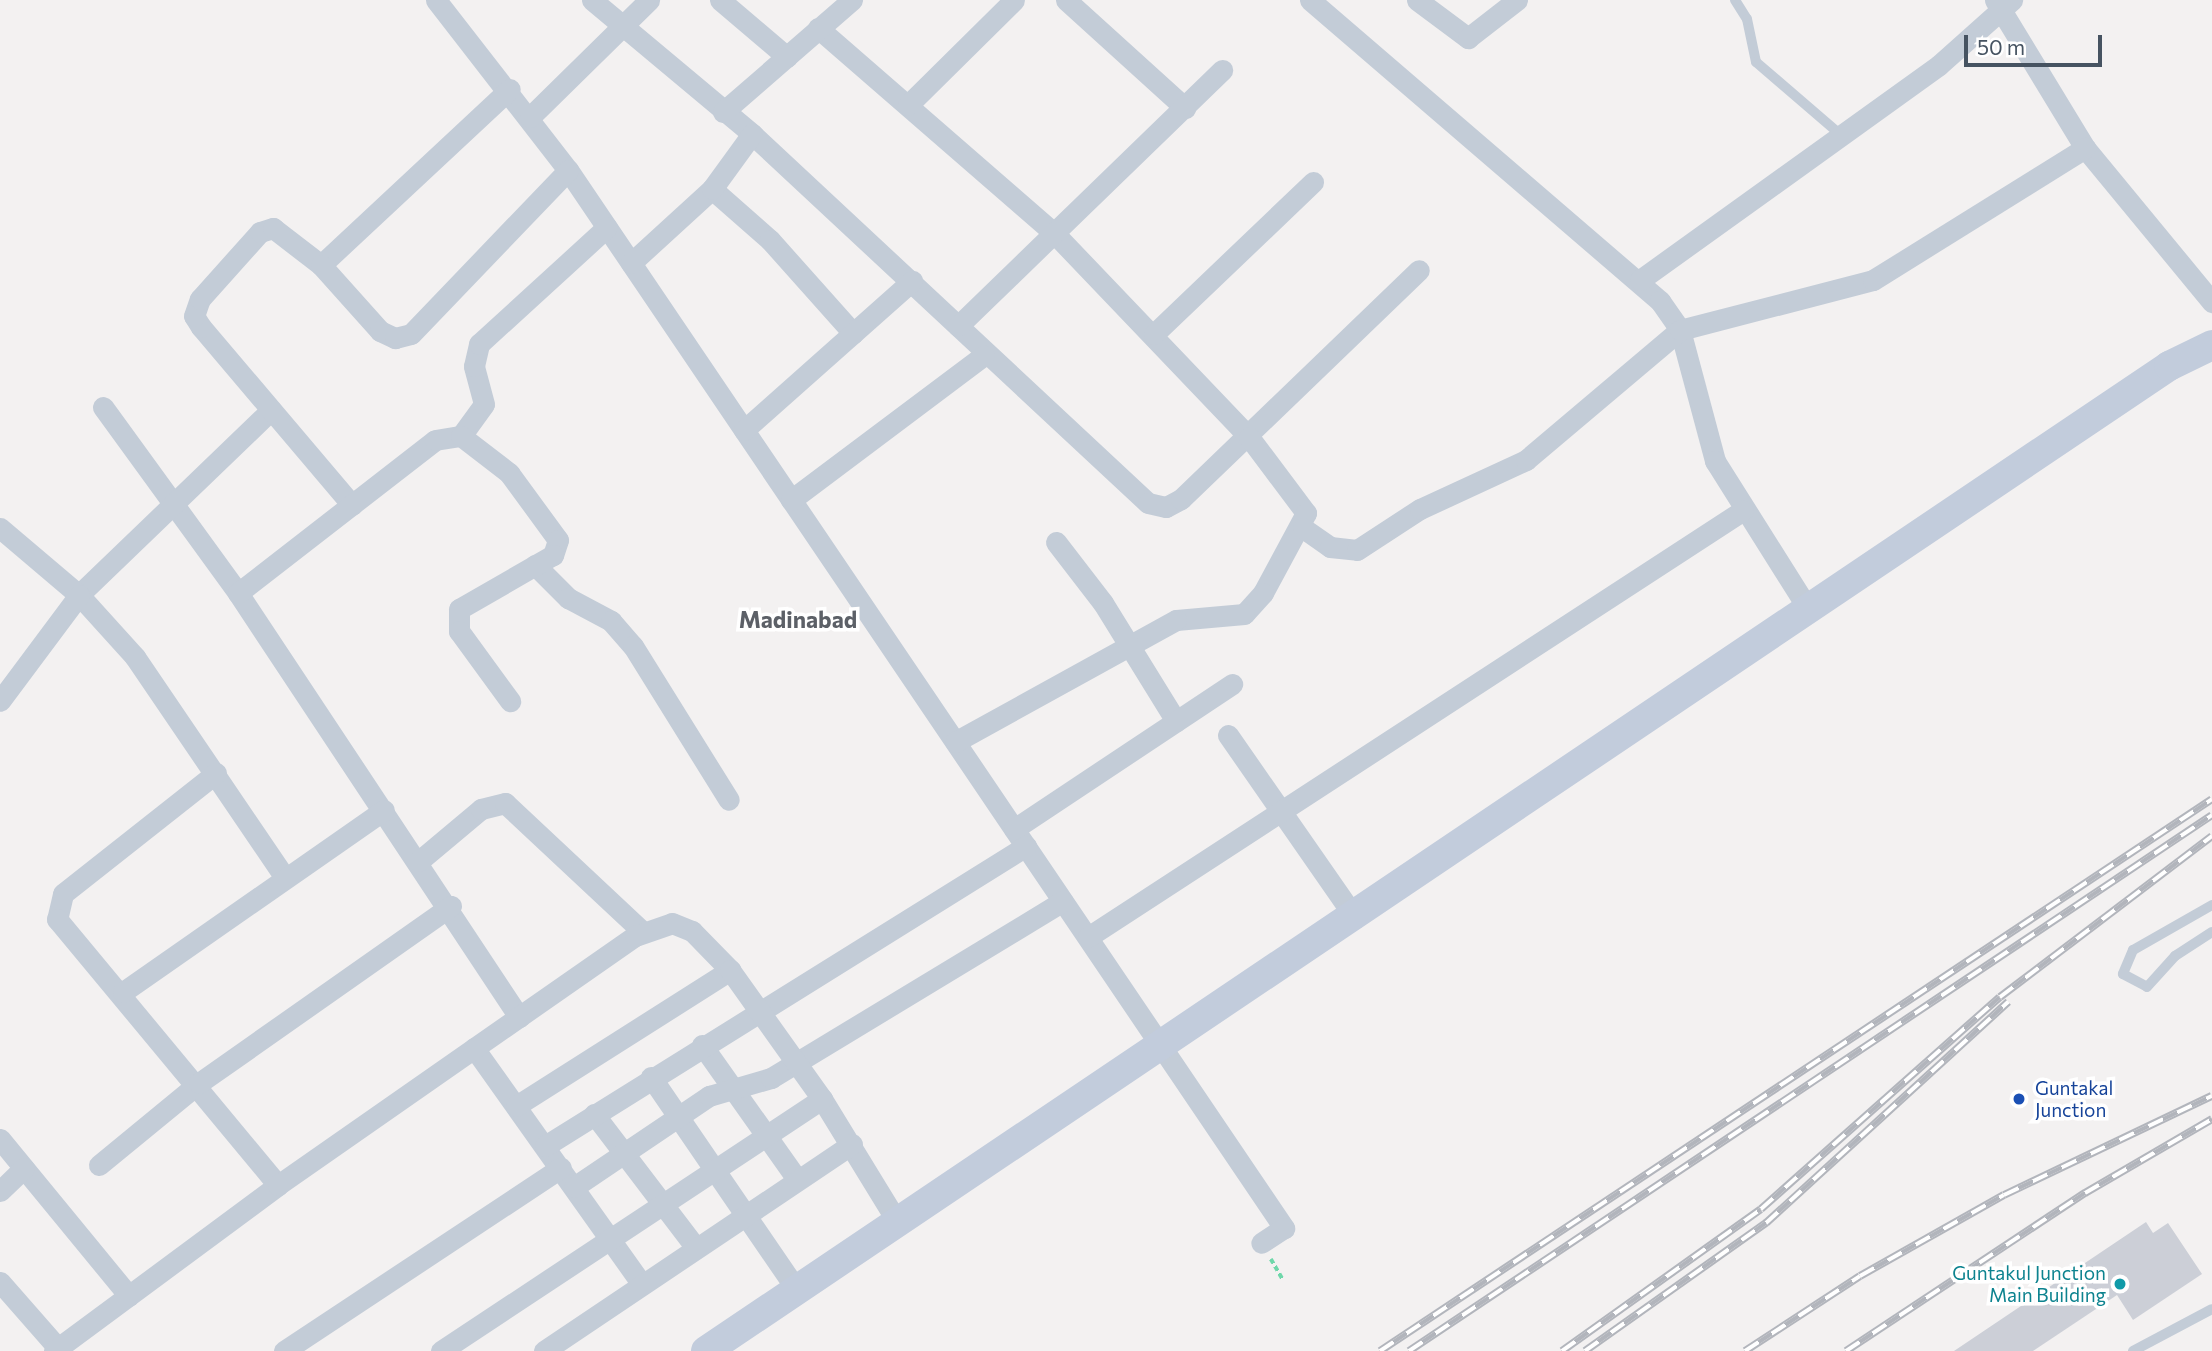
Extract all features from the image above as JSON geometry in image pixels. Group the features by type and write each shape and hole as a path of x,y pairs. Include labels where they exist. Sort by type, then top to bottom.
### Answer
{"street":[{"path":"436,0 510,89 568,170 1284,1228 1261,1243"},
{"path":"592,0 623,29 752,134 912,281 985,355 1148,503 1167,507 1181,499 1249,437 1419,270"},
{"path":"530,117 623,29 649,0"},
{"path":"720,0 787,57"},
{"path":"723,112 852,0"},
{"path":"908,105 1014,0"},
{"path":"1066,0 1185,108"},
{"path":"1310,0 1640,280 1680,330 1698,411 1742,511 1809,610"},
{"path":"1417,0 1468,38 1517,0"},
{"path":"1640,280 1840,135 2003,4 2085,148 2212,302"},
{"path":"818,28 1056,235 1154,334 1249,437 1301,501 1303,528 1244,614 1176,620 955,742"},
{"path":"958,326 1056,235 1222,70"},
{"path":"321,265 510,89"},
{"path":"631,263 712,189 752,134"},
{"path":"1303,528 1345,553 1420,509 1497,477 1557,438 1680,330 1873,280 2085,148"},
{"path":"352,505 201,327 194,316 200,299 260,232 273,228 321,265 380,331 396,338 411,334 568,170"},
{"path":"1154,334 1313,182"},
{"path":"712,189 770,240 853,333"},
{"path":"238,593 435,440 461,436 484,404 474,366 479,344 607,227"},
{"path":"744,430 912,281"},
{"path":"706,1351 1163,1049 2169,366 2212,345"},
{"path":"791,500 985,355"},
{"path":"103,407 238,593 450,906 519,1017"},
{"path":"0,701 79,595 271,410"},
{"path":"461,436 509,472 558,540 553,555 467,600 456,618 510,701"},
{"path":"1088,937 1742,511"},
{"path":"0,528 79,595 135,657 285,878"},
{"path":"1056,542 1131,645 1176,721"},
{"path":"535,565 568,598 611,621 633,646 729,800"},
{"path":"545,1146 702,1045 759,1012 1020,838 1176,721 1232,684"},
{"path":"1228,735 1355,918"},
{"path":"216,773 55,906 57,919 123,992 199,1083 278,1185"},
{"path":"419,861 481,809 505,803 643,932"},
{"path":"123,992 384,810"},
{"path":"574,1187 678,1115 732,1088 797,1063 1063,901"},
{"path":"99,1165 199,1083 450,906"},
{"path":"0,1282 56,1350 278,1185 474,1048 643,932 672,923 692,931 730,970 852,1144 898,1223"},
{"path":"516,1106 730,970"},
{"path":"702,1045 797,1179"},
{"path":"474,1048 642,1284"},
{"path":"651,1077 797,1290"},
{"path":"441,1351 822,1099"},
{"path":"594,1114 696,1248"},
{"path":"0,1139 129,1296"},
{"path":"544,1351 852,1144"},
{"path":"0,1191 24,1168"},
{"path":"284,1351 561,1168"}],"lane":[{"path":"1735,0 1747,19 1756,62 1840,135"},
{"path":"2212,905 2133,950 2123,974 2147,987 2175,956 2212,932"},
{"path":"2133,1351 2212,1309"}],"building":[{"name":"Guntakul Junction Main Building","path":"2146,1222 2153,1233 2168,1223 2202,1274 2133,1320 2117,1295 2033,1351 1954,1351"}],"railway":[{"path":"1380,1351 2212,799"},
{"path":"1409,1351 2212,815"},
{"path":"1562,1351 1761,1209 2000,997 2212,836"},
{"path":"1585,1351 1766,1223 2008,1002"},
{"path":"1745,1351 1860,1276 2004,1195 2212,1096"},
{"path":"1846,1351 2085,1193 2212,1119"}],"place":[{"name":"Guntakal Junction","path":"2019,1099"},
{"name":"Guntakul Junction Main Building","path":"2120,1284"}],"district":[{"name":"Madinabad","path":"798,619"}]}
